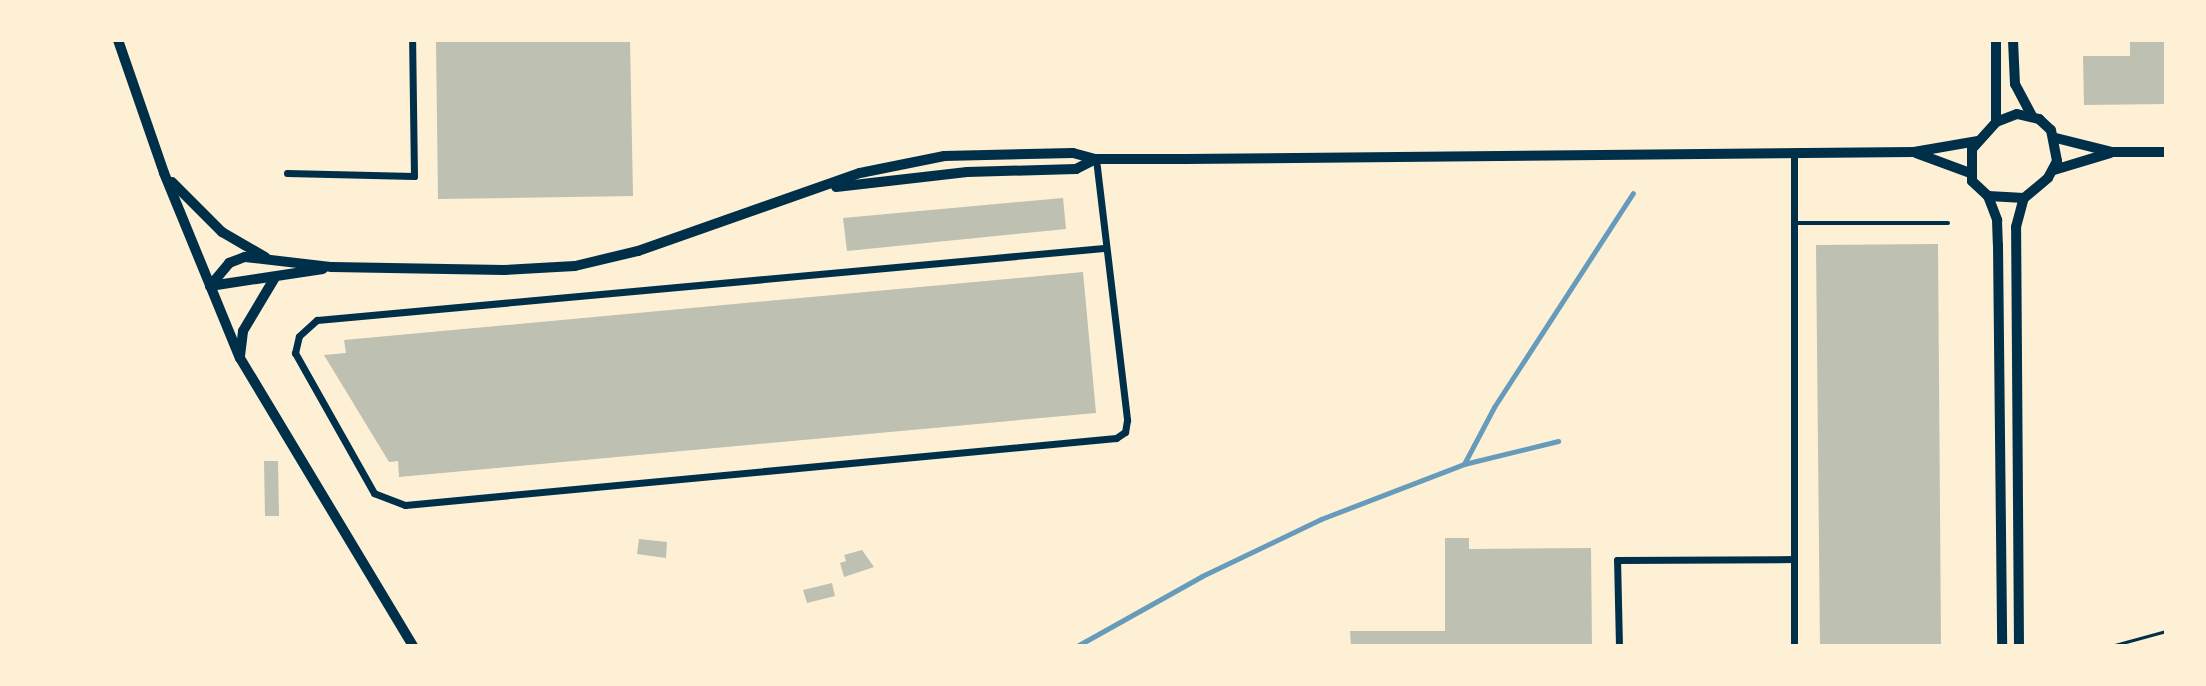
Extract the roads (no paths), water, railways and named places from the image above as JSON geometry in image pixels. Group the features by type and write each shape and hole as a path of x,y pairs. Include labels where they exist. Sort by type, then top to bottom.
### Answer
{"main road":[{"path":"118,40 164,173 240,358 413,646"},
{"path":"1994,40 1996,122"},
{"path":"2013,40 2015,84 2032,116 2056,138 2112,152 2166,152"},
{"path":"1970,173 1978,141 1996,122 2011,115 2032,116"},
{"path":"2054,170 2056,138"},
{"path":"210,286 229,263 266,258 332,267 504,270 575,266 638,251 905,161 944,156 1073,153 1096,159 1914,152 1978,141"},
{"path":"1914,152 1970,173 1988,196 1997,220 2002,646"},
{"path":"2019,646 2016,227 2024,198 2054,170 2112,152"},
{"path":"826,187 967,172 1076,169 1096,159"},
{"path":"164,173 222,232 266,258"},
{"path":"1988,196 2024,198"},
{"path":"210,286 274,279 332,267"},
{"path":"240,358 243,331 274,279"}],"street":[{"path":"287,173 414,176 412,40"},
{"path":"1794,153 1794,646"},
{"path":"1096,159 1104,248 1127,420 1125,432 1116,438 405,505 374,493 295,353 299,336 317,320 1104,248"},
{"path":"1619,646 1617,560 1794,559"}],"lane":[{"path":"1794,223 1948,223"}],"waterway":[{"path":"1077,646 1202,576 1321,519 1464,464 1494,407 1633,193"},
{"path":"1464,464 1558,441"}]}
